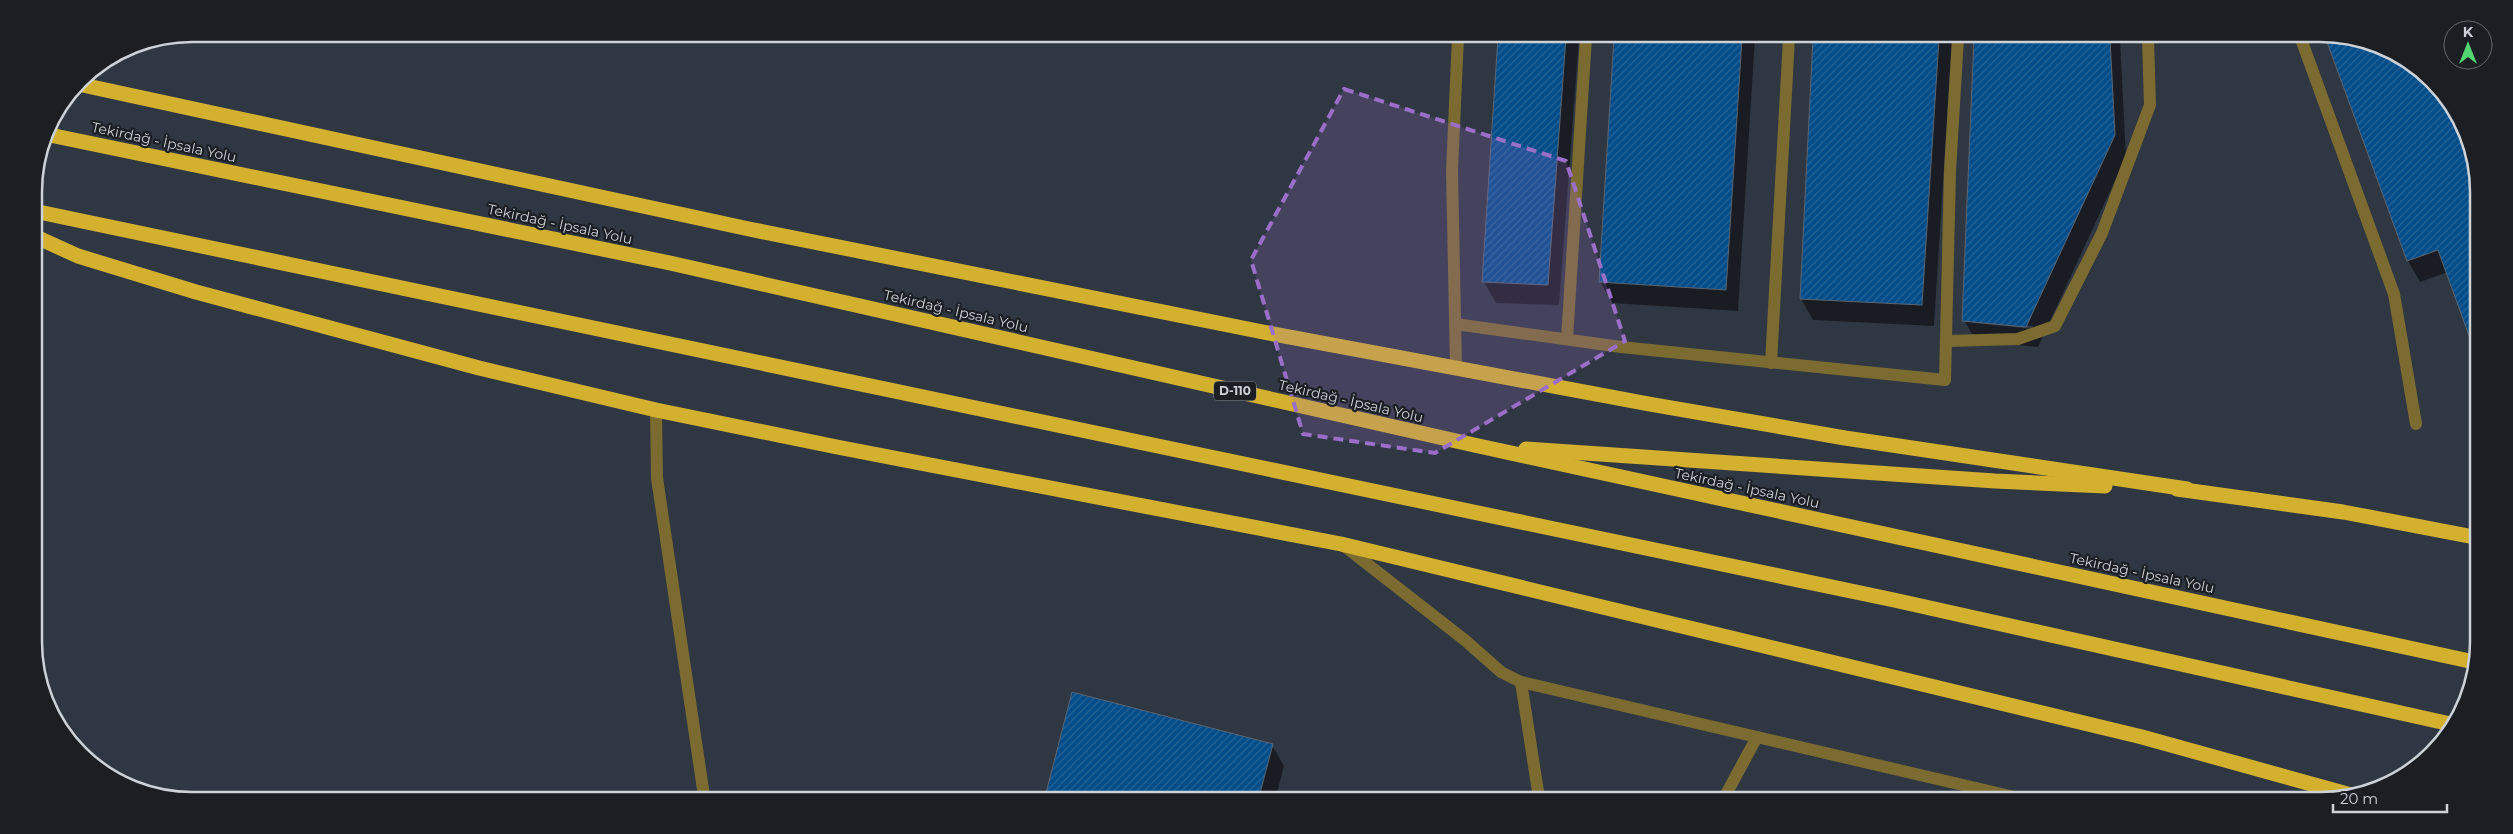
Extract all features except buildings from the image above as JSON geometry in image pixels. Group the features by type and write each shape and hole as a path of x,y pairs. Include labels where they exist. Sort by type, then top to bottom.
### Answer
{"highway":[{"path":"88,86 758,230 1254,330 1825,434 2343,512 2470,536"},
{"name":"Tekirdağ - İpsala Yolu","path":"54,136 670,263 1474,445 2469,661"},
{"path":"43,213 1894,600 2446,723"},
{"path":"43,240 78,256 196,292 479,368 656,410 837,447 1341,544 2142,737 2335,791"},
{"path":"1474,445 1995,481 2187,490"}],"street":[{"path":"1456,368 1452,170 1458,42"},
{"path":"1567,340 1586,42"},
{"path":"1771,363 1789,42"},
{"path":"1455,324 1567,340 1945,380 1950,171 1958,42"},
{"path":"1946,341 2018,339 2055,326 2102,233 2150,105 2148,42"},
{"path":"2303,42 2394,294 2416,424"},
{"path":"656,410 657,478 703,792"},
{"path":"1341,544 1466,641 1494,667 1521,682 1989,791"},
{"path":"1521,682 1538,791"},
{"path":"1728,791 1757,737"}],"highlighted area":[{"path":"1344,89 1566,161 1625,341 1435,453 1303,434 1251,260"}]}
